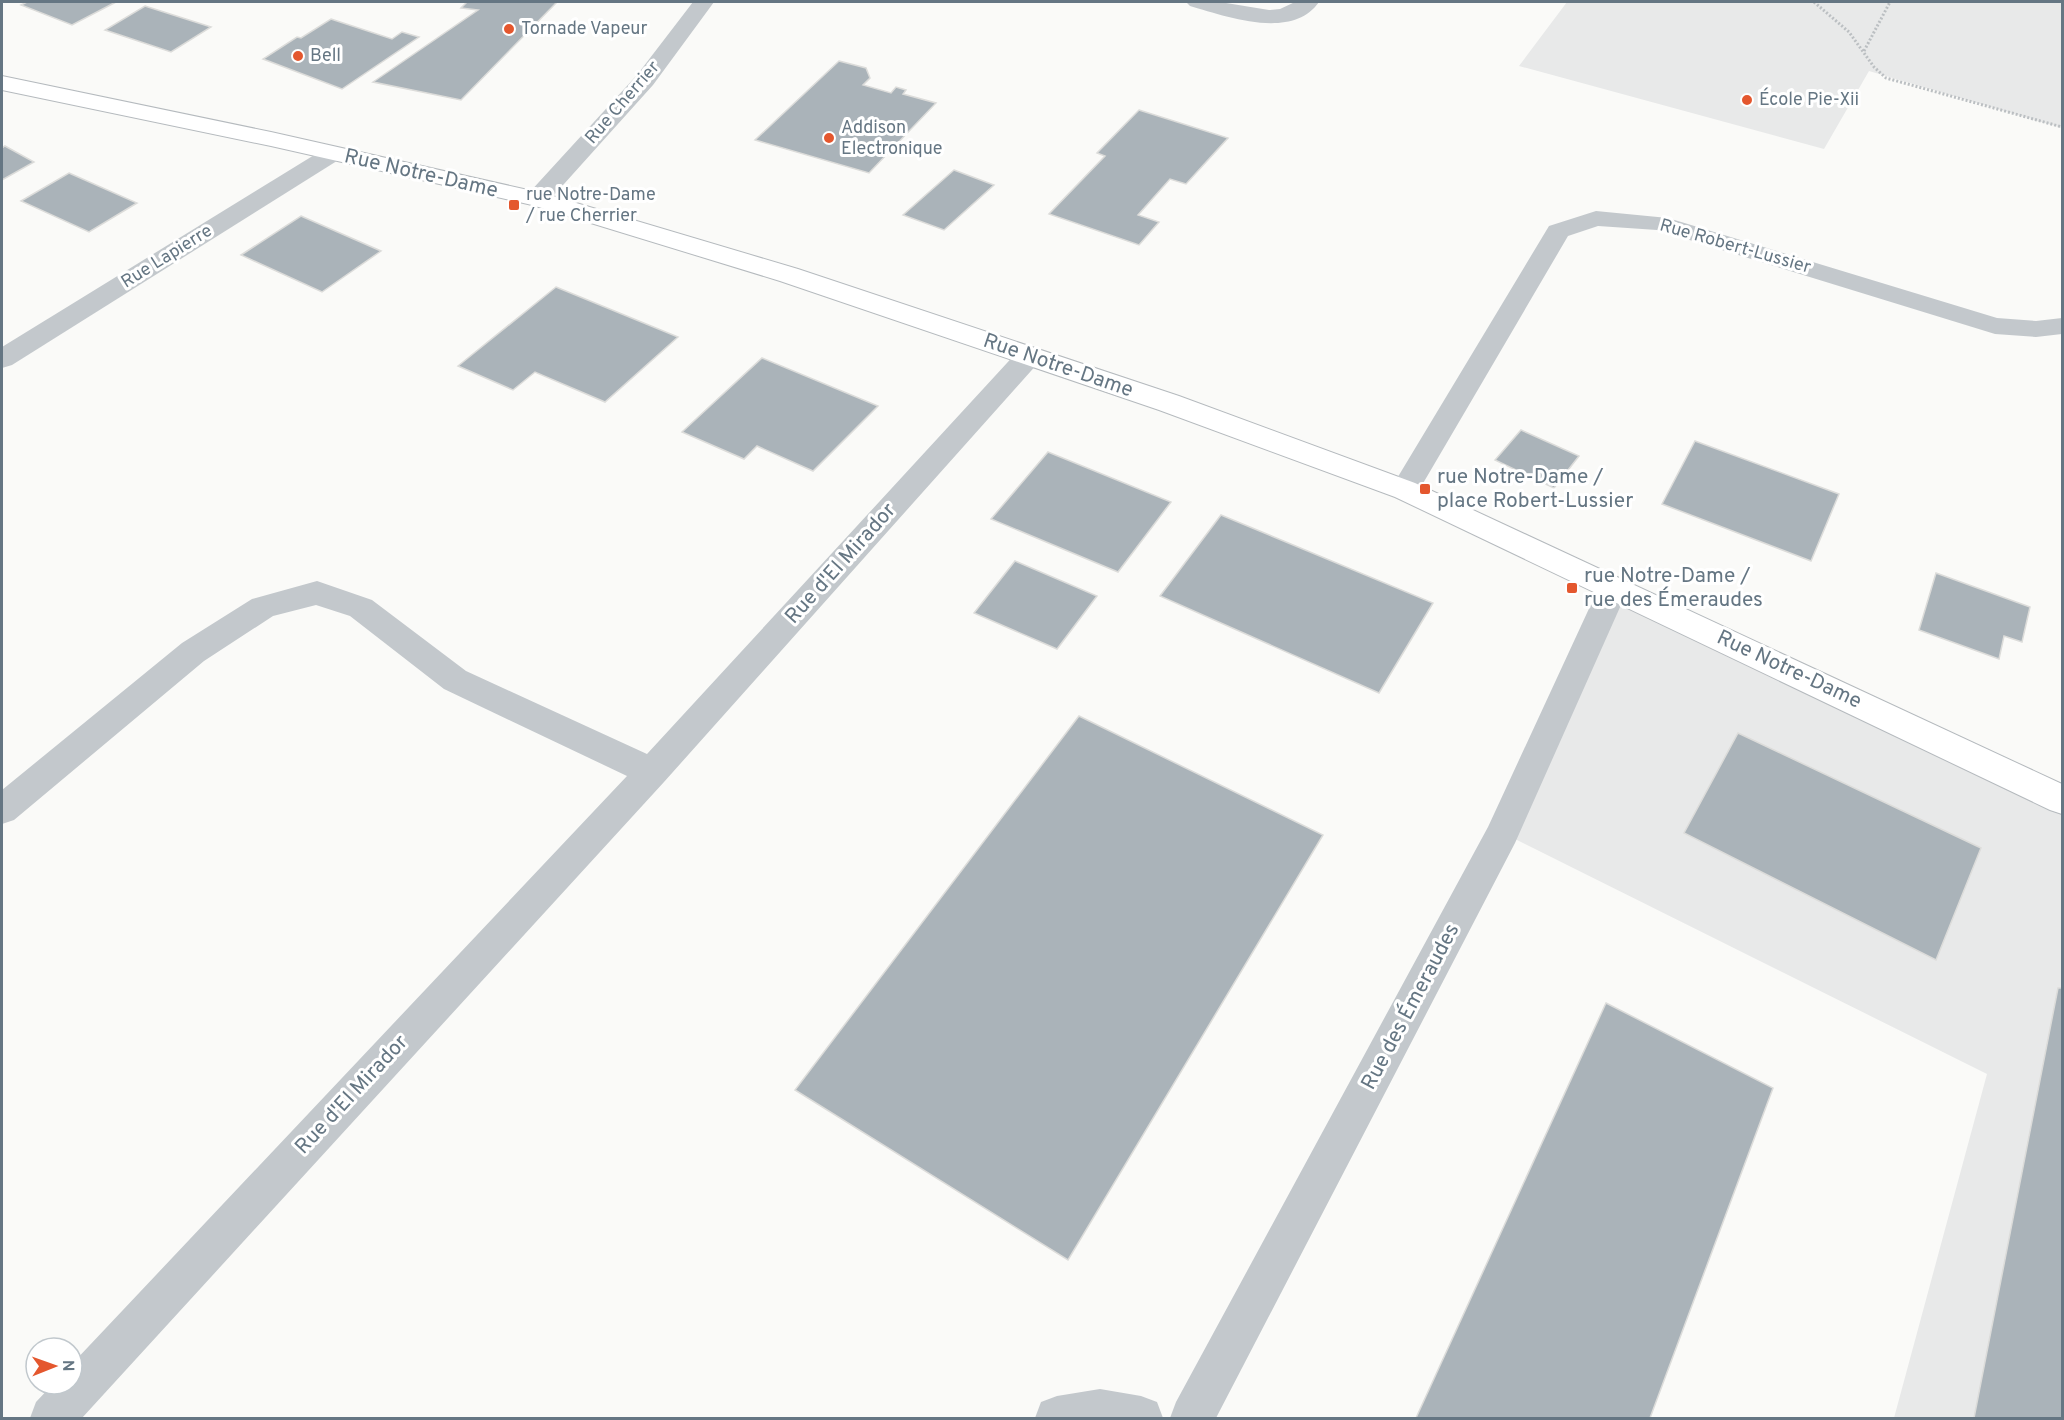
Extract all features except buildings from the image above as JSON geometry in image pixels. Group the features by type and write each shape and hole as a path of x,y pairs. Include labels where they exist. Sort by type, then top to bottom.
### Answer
{"main road":[{"name":"Rue Notre-Dame","path":"2,83 537,199 789,275 1169,403 1405,490 2062,800"}],"street":[{"name":"Rue Cherrier","path":"537,199 637,91 679,38 703,2"},
{"path":"1197,2 1252,16 1281,16 1301,8 1308,2"},
{"name":"Rue Lapierre","path":"2,359 332,154"},
{"name":"Rue Robert-Lussier","path":"1405,490 1558,231 1596,218 1659,223 1995,326 2036,330 2062,326"},
{"name":"Rue d'El Mirador","path":"52,1419 652,772 1029,356"},
{"name":"Rue des Émeraudes","path":"1192,1419 1503,833 1614,587"},
{"path":"2,810 193,652 263,607 317,593 361,608 455,680 652,772"},
{"path":"1057,1419 1100,1411 1141,1419"}],"path":[{"path":"1814,2 1849,32 1874,67 1886,78 2062,126"},
{"path":"1864,52 1890,2"}],"shaded area":[{"name":"École Pie-Xii","path":"1567,2 2062,2 2062,128 1869,71 1824,149 1519,66"},
{"path":"1614,587 2062,812 2062,1418 1894,1418 1987,1074 1503,833"}],"place":[{"name":"Tornade Vapeur","path":"509,29"},
{"name":"Bell","path":"298,56"},
{"name":"École Pie-Xii","path":"1747,100"},
{"name":"Addison Electronique","path":"829,138"},
{"name":"rue Notre-Dame / rue Cherrier","path":"514,205"},
{"name":"rue Notre-Dame / place Robert-Lussier","path":"1425,489"},
{"name":"rue Notre-Dame / rue des Émeraudes","path":"1572,588"}]}
